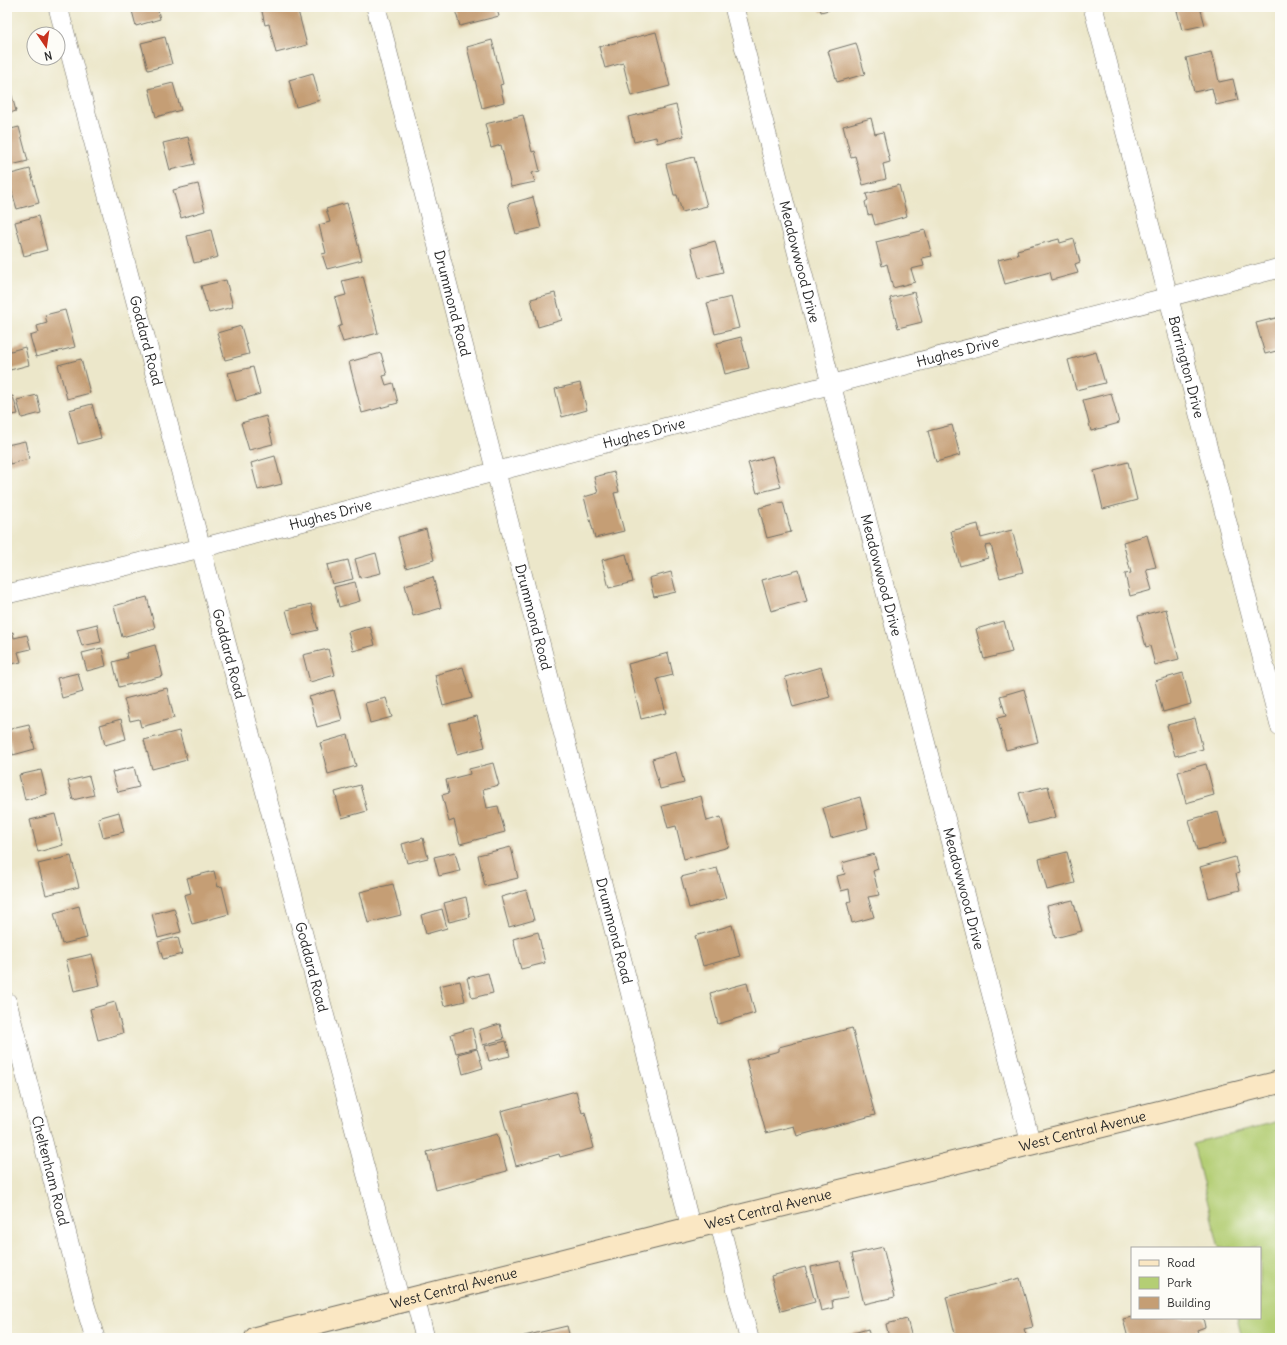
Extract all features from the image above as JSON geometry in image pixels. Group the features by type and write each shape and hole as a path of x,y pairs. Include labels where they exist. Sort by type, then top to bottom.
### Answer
{"main road":[{"name":"West Central Avenue","path":"256,1338 719,1221 1280,1082"}],"street":[{"name":"Goddard Road","path":"58,7 201,548 407,1300 425,1338"},
{"name":"Drummond Road","path":"376,7 691,1228"},
{"name":"Meadowwood Drive","path":"734,7 831,384 1031,1144"},
{"name":"Barrington Drive","path":"1093,7 1280,726"},
{"name":"Hughes Drive","path":"7,594 201,548 1280,268"},
{"name":"Cheltenham Road","path":"7,1002 83,1297 95,1338"},
{"path":"719,1221 749,1338"}],"green space":[{"path":"1280,1121 1280,1338 1242,1338 1237,1319 1261,1319 1261,1247 1219,1247 1193,1143"}],"building":[{"path":"131,7 157,7 160,19 136,26"},
{"path":"261,7 297,7 307,45 276,53 269,24 265,25"},
{"path":"454,7 496,7 499,16 460,26"},
{"path":"820,7 839,7 821,12"},
{"path":"1176,7 1200,7 1205,25 1182,30"},
{"path":"656,32 670,86 631,96 623,63 605,68 599,47"},
{"path":"165,37 172,64 148,70 141,43"},
{"path":"492,40 503,84 500,85 504,102 482,108 467,47"},
{"path":"856,43 865,74 837,82 828,51"},
{"path":"1211,52 1219,82 1233,79 1238,100 1216,105 1212,88 1194,92 1186,58"},
{"path":"313,73 320,100 296,107 289,80"},
{"path":"7,78 16,111 7,114"},
{"path":"173,83 181,110 156,117 149,89"},
{"path":"676,105 684,136 657,143 656,137 634,142 628,117"},
{"path":"523,115 532,152 535,151 540,171 532,173 535,182 511,187 501,145 491,148 485,124"},
{"path":"871,118 875,134 883,132 890,162 883,164 886,179 863,185 855,156 851,157 843,126"},
{"path":"19,127 28,161 7,166 7,130"},
{"path":"188,137 195,164 170,170 163,143"},
{"path":"694,157 707,206 682,212 677,195 674,195 666,164"},
{"path":"30,169 39,203 17,209 7,175"},
{"path":"198,184 205,211 181,218 173,190"},
{"path":"899,185 907,216 875,225 872,214 868,215 865,202 868,200 866,194"},
{"path":"533,197 541,228 516,234 508,204"},
{"path":"347,203 362,260 327,269 322,254 326,253 319,225 330,222 326,209"},
{"path":"38,216 47,250 24,256 15,222"},
{"path":"211,230 218,257 194,263 187,236"},
{"path":"925,230 932,256 922,258 924,266 911,269 915,282 893,288 887,264 882,266 876,242"},
{"path":"1059,239 1060,243 1074,239 1080,262 1075,264 1078,273 1052,280 1050,272 1005,284 998,260 1018,255 1017,250"},
{"path":"715,241 723,272 699,278 691,248"},
{"path":"363,276 378,333 343,342 338,327 342,325 335,298 346,295 342,281"},
{"path":"226,280 233,307 209,313 201,286"},
{"path":"914,292 922,322 898,328 890,298"},
{"path":"555,293 562,320 538,327 531,299"},
{"path":"731,297 739,328 715,334 707,303"},
{"path":"65,310 75,347 36,357 30,336 39,333 37,326 47,323 45,315"},
{"path":"1280,317 1280,350 1265,354 1256,323"},
{"path":"241,326 249,354 225,360 217,333"},
{"path":"741,337 749,368 725,374 717,343"},
{"path":"25,347 29,365 10,370 7,352"},
{"path":"1096,352 1105,383 1076,390 1068,360"},
{"path":"381,353 387,375 383,376 386,385 393,383 398,403 362,413 349,362"},
{"path":"81,359 90,393 67,399 58,365"},
{"path":"253,367 260,394 236,401 228,373"},
{"path":"580,383 587,410 562,417 555,389"},
{"path":"1111,393 1119,423 1091,431 1083,400"},
{"path":"37,395 41,413 22,418 17,400"},
{"path":"13,396 18,414 7,416 7,398"},
{"path":"92,404 101,438 78,444 69,410"},
{"path":"266,416 273,444 249,450 241,423"},
{"path":"952,425 960,455 936,462 928,431"},
{"path":"25,441 29,459 10,464 7,445"},
{"path":"275,456 282,484 258,490 251,463"},
{"path":"772,456 781,487 757,493 748,463"},
{"path":"1128,462 1137,500 1103,509 1094,471"},
{"path":"614,472 619,492 614,493 624,531 595,538 584,497 598,493 594,477"},
{"path":"783,502 791,532 767,538 759,508"},
{"path":"978,524 981,538 1012,530 1023,572 1000,578 991,545 985,546 988,558 960,566 951,531"},
{"path":"426,529 434,560 406,568 398,537"},
{"path":"1147,535 1156,567 1146,569 1152,590 1130,596 1125,574 1131,573 1123,542"},
{"path":"376,553 381,573 360,578 355,559"},
{"path":"626,554 633,582 609,588 602,560"},
{"path":"348,560 353,579 332,584 327,565"},
{"path":"799,570 807,601 771,611 762,580"},
{"path":"671,572 676,592 654,597 649,578"},
{"path":"433,577 441,608 413,616 405,585"},
{"path":"355,582 360,601 339,607 334,587"},
{"path":"147,597 155,628 122,637 114,606"},
{"path":"311,604 318,630 293,636 286,610"},
{"path":"1166,609 1179,659 1155,665 1150,646 1146,647 1138,616"},
{"path":"1004,621 1012,652 984,659 976,629"},
{"path":"97,624 101,642 82,646 77,629"},
{"path":"370,626 375,645 353,651 348,632"},
{"path":"13,632 14,638 27,635 31,649 18,652 21,662 7,665 7,634"},
{"path":"155,645 163,676 119,687 113,662 127,658 126,653"},
{"path":"102,648 106,666 87,671 82,653"},
{"path":"328,649 335,675 310,682 303,655"},
{"path":"668,653 673,675 657,679 666,713 641,719 628,664"},
{"path":"463,667 472,698 443,706 435,675"},
{"path":"821,667 830,697 793,707 785,677"},
{"path":"78,673 83,692 62,698 57,678"},
{"path":"1183,673 1191,704 1163,712 1155,681"},
{"path":"167,688 174,718 141,727 139,719 130,721 124,699"},
{"path":"1024,689 1038,742 1006,750 997,718 1006,716 1000,696"},
{"path":"334,690 342,720 317,727 309,697"},
{"path":"386,698 392,717 370,723 365,703"},
{"path":"477,716 485,747 457,754 449,723"},
{"path":"1195,718 1203,749 1175,756 1167,725"},
{"path":"121,719 126,739 105,745 100,725"},
{"path":"29,725 35,749 13,755 7,730"},
{"path":"179,731 187,760 152,769 144,740"},
{"path":"348,735 356,766 328,774 320,743"},
{"path":"676,752 684,783 660,789 652,759"},
{"path":"493,763 499,785 483,789 487,808 498,806 505,832 460,844 454,820 449,822 442,795 449,793 446,780 470,774 469,769"},
{"path":"1206,764 1214,795 1186,803 1178,772"},
{"path":"134,767 139,787 118,792 112,772"},
{"path":"41,770 47,794 25,800 19,775"},
{"path":"89,776 94,795 73,800 68,781"},
{"path":"360,785 367,811 342,818 335,792"},
{"path":"1048,786 1056,817 1028,824 1019,793"},
{"path":"701,796 707,821 721,817 729,847 684,859 676,826 668,828 662,806"},
{"path":"860,797 868,828 831,838 823,808"},
{"path":"119,812 124,832 103,837 98,818"},
{"path":"1218,812 1226,843 1197,850 1189,820"},
{"path":"55,814 63,845 38,852 30,820"},
{"path":"423,838 428,858 407,863 402,844"},
{"path":"511,847 518,878 485,886 478,855"},
{"path":"455,852 460,871 439,876 434,857"},
{"path":"1067,852 1075,883 1047,890 1039,859"},
{"path":"874,854 878,869 873,871 879,895 868,897 874,917 852,923 847,902 851,901 849,889 841,891 837,876 845,874 842,863"},
{"path":"71,856 79,887 46,895 38,864"},
{"path":"1235,857 1239,873 1236,874 1240,890 1209,898 1200,867"},
{"path":"717,868 726,898 689,908 681,877"},
{"path":"214,871 218,887 222,886 229,914 192,924 184,895 191,893 187,878"},
{"path":"393,884 401,915 368,923 360,892"},
{"path":"526,890 534,920 509,927 501,897"},
{"path":"466,897 470,917 449,922 444,903"},
{"path":"1073,900 1082,931 1055,938 1047,906"},
{"path":"79,906 87,938 62,944 54,913"},
{"path":"174,908 181,932 158,938 152,914"},
{"path":"442,909 447,928 426,934 421,915"},
{"path":"732,925 740,956 703,966 695,936"},
{"path":"538,932 545,963 521,969 513,939"},
{"path":"178,937 182,954 163,959 158,942"},
{"path":"92,954 100,985 74,991 66,960"},
{"path":"488,973 493,993 472,998 467,978"},
{"path":"460,981 465,1001 444,1006 439,986"},
{"path":"747,983 755,1013 718,1024 710,993"},
{"path":"115,1002 123,1033 98,1040 90,1009"},
{"path":"500,1024 504,1039 483,1045 479,1030"},
{"path":"472,1028 477,1048 456,1053 451,1034"},
{"path":"852,1028 875,1115 797,1136 794,1126 766,1133 746,1060 779,1051 779,1047"},
{"path":"506,1041 510,1056 489,1061 485,1046"},
{"path":"477,1049 483,1068 463,1074 458,1054"},
{"path":"576,1091 582,1113 585,1112 594,1148 560,1157 559,1154 516,1166 501,1111"},
{"path":"497,1134 507,1171 436,1190 427,1152"},
{"path":"883,1247 895,1297 864,1304 852,1254"},
{"path":"840,1261 848,1297 832,1300 833,1308 821,1311 811,1267"},
{"path":"805,1267 815,1302 781,1311 771,1276"},
{"path":"1020,1278 1033,1327 1024,1329 1027,1338 956,1338 946,1297"},
{"path":"1131,1317 1131,1319 1203,1319 1205,1327 1197,1330 1199,1338 1128,1338 1123,1319"},
{"path":"907,1319 912,1338 889,1338 886,1324"},
{"path":"567,1326 570,1338 524,1338 524,1336"},
{"path":"868,1329 870,1338 847,1338 846,1335"}]}
